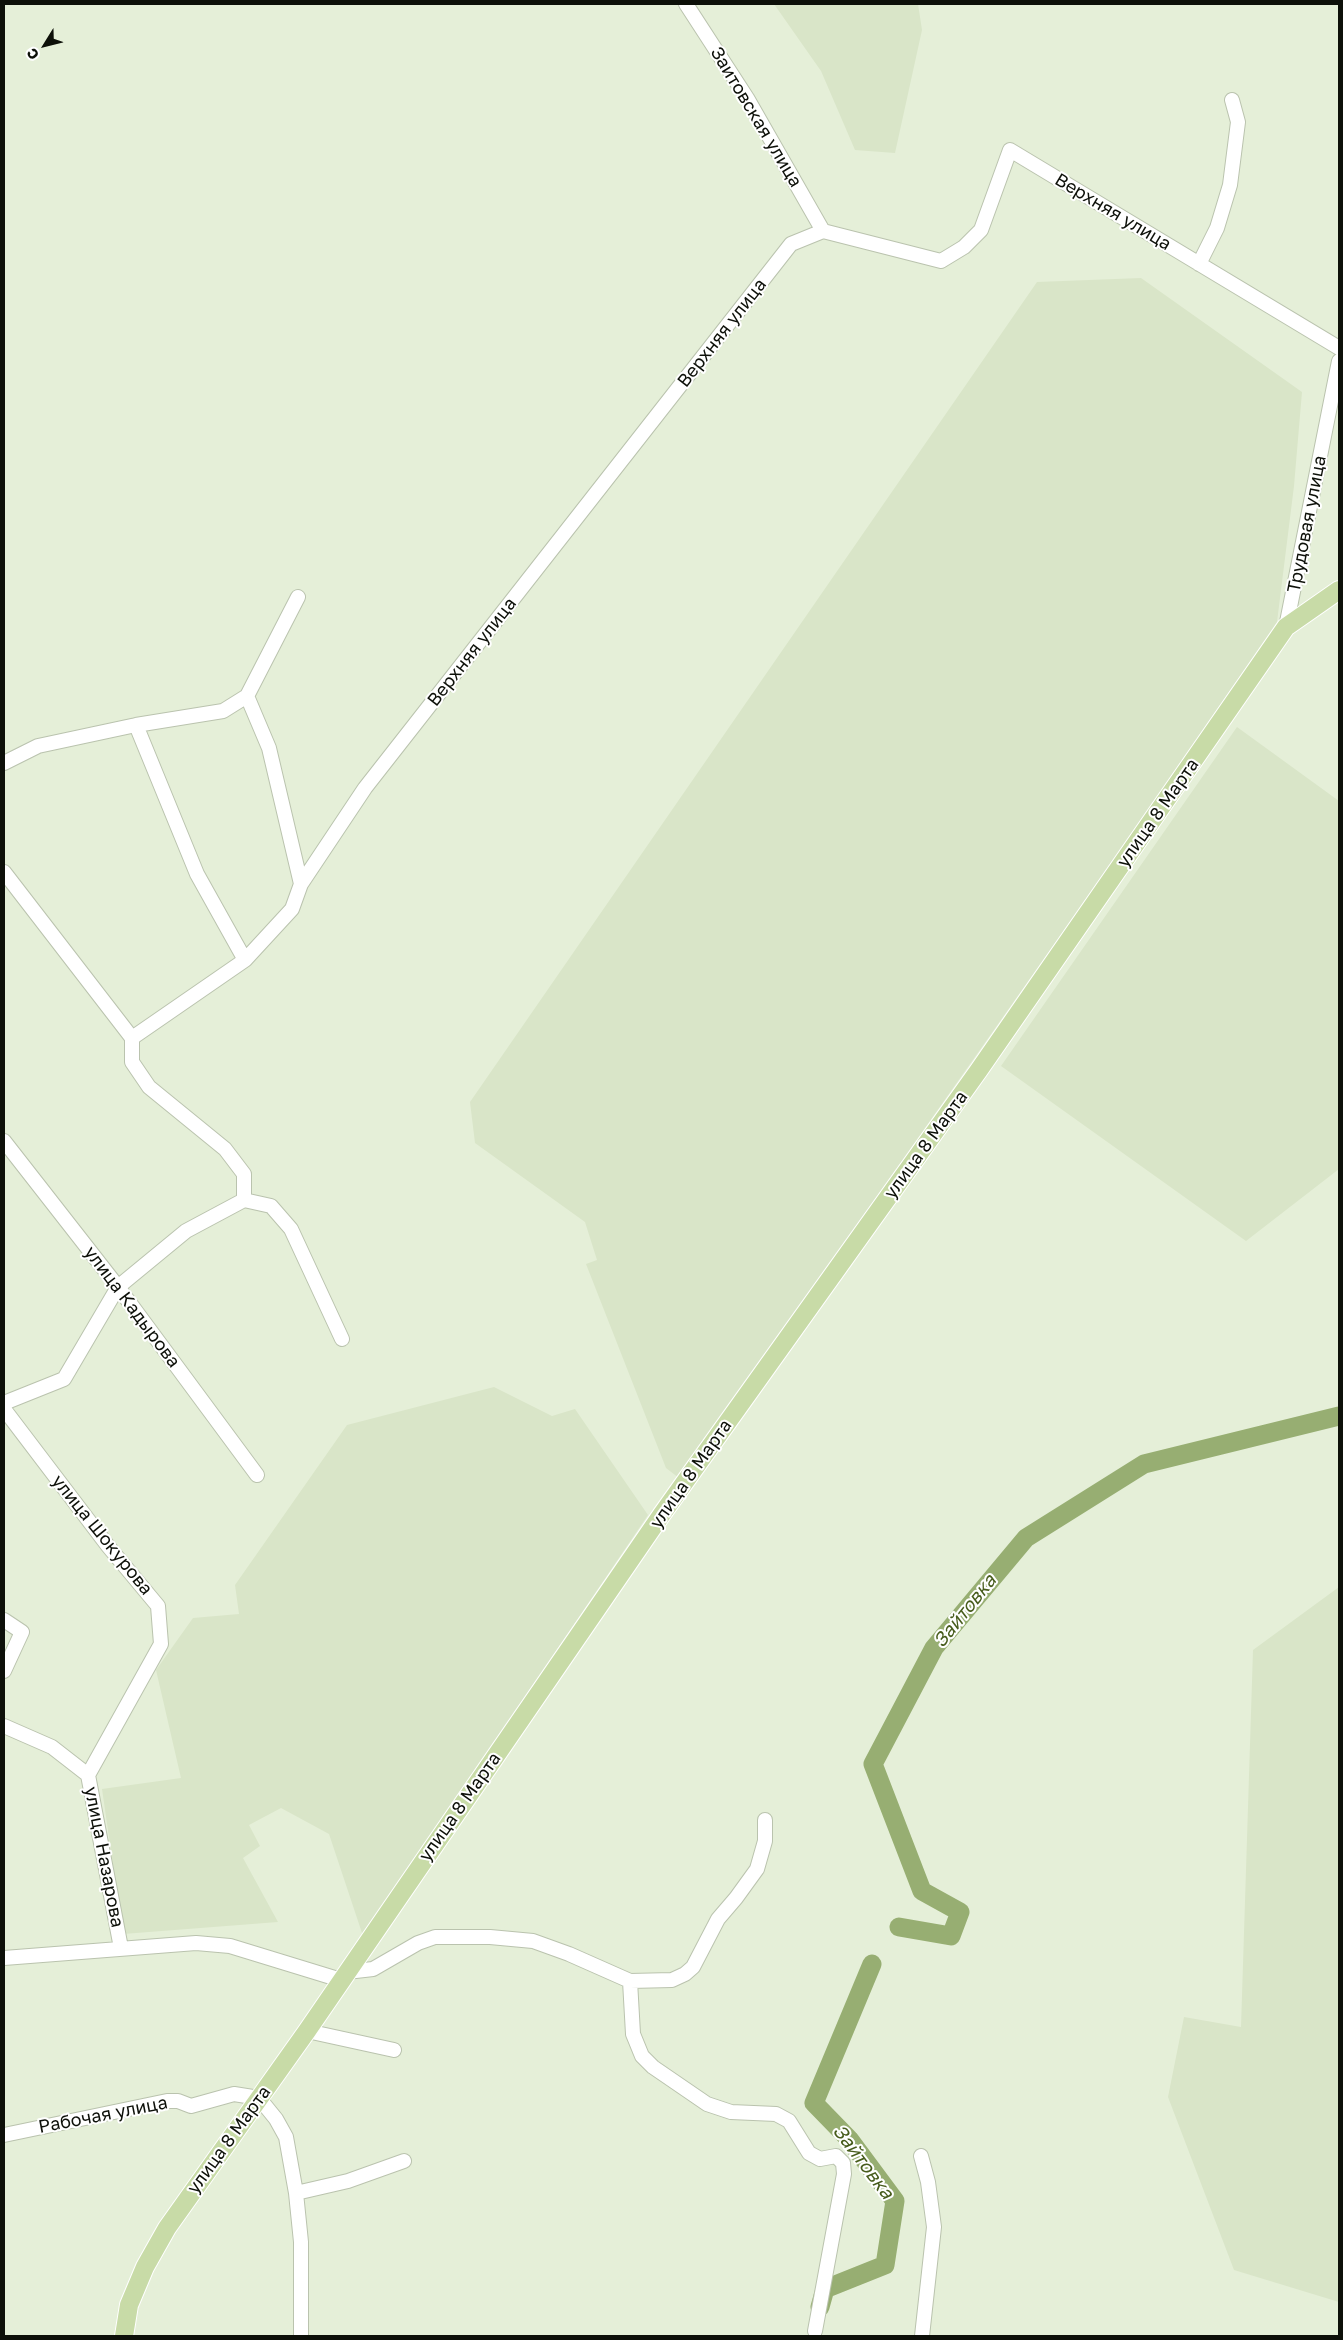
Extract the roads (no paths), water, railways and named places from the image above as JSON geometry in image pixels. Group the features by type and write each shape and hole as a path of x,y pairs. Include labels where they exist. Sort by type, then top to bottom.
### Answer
{"main road":[{"path":"1286,627 1339,590"},
{"name":"улица 8 Марта","path":"124,2336 129,2305 146,2267 167,2228 307,2031 662,1514 980,1070 1286,627"}],"street":[{"name":"Заитовская улица","path":"686,4 747,98 823,231"},
{"path":"1199,264 1217,228 1230,185 1238,122 1232,100"},
{"name":"Верхняя улица","path":"132,1038 245,960 292,909 301,884 365,788 791,244 823,231 941,261 964,247 982,230 1010,150 1339,348"},
{"name":"Трудовая улица","path":"1286,627 1339,362"},
{"path":"4,763 38,746 136,725 223,711 247,696 298,597"},
{"path":"247,696 269,748 301,884"},
{"path":"136,725 197,874 245,960"},
{"path":"4,872 132,1038 132,1062 149,1087 225,1149 244,1174 244,1200"},
{"name":"улица Кадырова","path":"4,1141 118,1287 257,1475"},
{"path":"4,1403 64,1380 118,1287 186,1231 244,1200 271,1206 291,1230 342,1339"},
{"name":"улица Шокурова","path":"4,1409 108,1546 158,1606 161,1644 88,1775"},
{"path":"4,1620 22,1632 4,1671"},
{"name":"улица Назарова","path":"4,1726 52,1747 88,1775 121,1948"},
{"path":"4,1958 196,1943 230,1946 344,1976 373,1969 418,1943 435,1937 490,1937 533,1942 569,1954 630,1981 672,1980 685,1974 693,1967 718,1919 757,1869 765,1841 765,1820"},
{"path":"630,1981 633,2034 642,2056 653,2067 708,2104 731,2112 776,2114 789,2121 809,2154 820,2159 836,2156 844,2163 844,2174 815,2331"},
{"path":"307,2031 394,2050"},
{"name":"Рабочая улица","path":"4,2135 168,2101 178,2101 191,2106 234,2094 259,2098"},
{"path":"259,2098 276,2119 286,2137 296,2193 301,2242 302,2336"},
{"path":"921,2156 928,2182 934,2227 922,2336"},
{"path":"296,2193 348,2181 404,2161"}],"waterway":[{"name":"Зайтовка","path":"899,1927 951,1936 960,1912 922,1891 873,1764 934,1648 1026,1538 1144,1464 1339,1416"},
{"name":"Зайтовка","path":"820,2307 825,2289 885,2265 895,2201 849,2139 814,2103 872,1964"}]}
